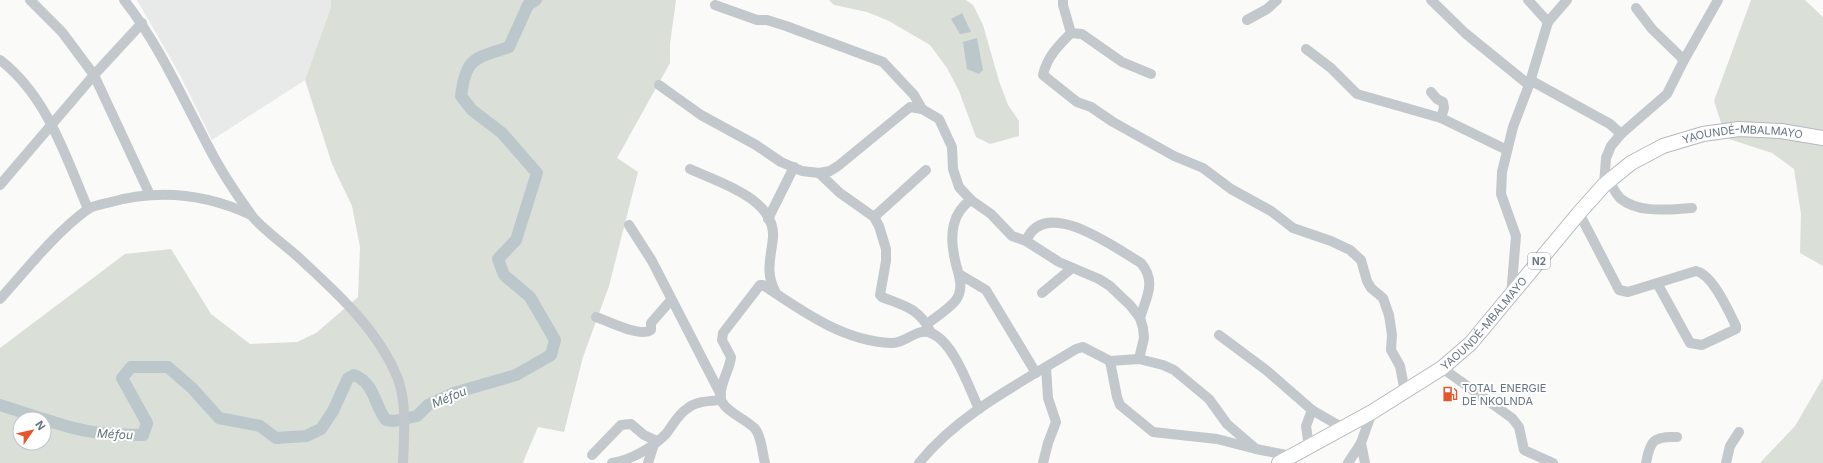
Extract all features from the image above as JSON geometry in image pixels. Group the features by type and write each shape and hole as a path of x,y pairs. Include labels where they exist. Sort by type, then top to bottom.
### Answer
{"highway":[{"name":"YAOUNDÉ-MBALMAYO","path":"1279,463 1372,412 1442,368 1470,343 1511,296 1579,212 1607,183 1631,163 1663,146 1703,134 1739,129 1781,131 1823,138"}],"street":[{"path":"30,0 62,32 94,75 150,195"},
{"path":"124,0 142,23 208,146 251,215 315,273 366,324 388,360 398,380 403,409 403,463"},
{"path":"1064,0 1063,5 1071,33"},
{"path":"1247,20 1267,9 1275,0"},
{"path":"1431,0 1465,33 1530,82 1610,124 1621,134"},
{"path":"1528,0 1548,22"},
{"path":"1511,296 1516,236 1501,194 1502,172 1513,127 1530,82 1548,22 1567,0"},
{"path":"1692,208 1646,208 1632,205 1620,199 1607,183 1606,158 1611,146 1621,134 1667,94 1684,60 1718,0"},
{"path":"715,5 757,20 766,20 786,26 883,62 914,94 922,109"},
{"path":"1636,8 1652,29 1684,60"},
{"path":"0,185 94,75 142,23"},
{"path":"1071,33 1082,34 1122,62 1151,74"},
{"path":"1071,33 1054,51 1045,67 1043,75 1077,102 1091,107 1113,122 1174,156 1203,168 1231,188 1270,210 1293,228 1331,241 1350,250 1361,260 1367,281 1371,288 1383,298 1389,315 1392,335 1391,350 1400,366 1405,392"},
{"path":"1306,49 1331,68 1357,94 1441,118 1508,150"},
{"path":"0,60 21,80 53,124 88,209"},
{"path":"659,85 701,115 756,145 781,162 802,171 819,173 830,171 838,166 910,107 922,109 939,119 952,147 953,169 959,187 971,200 991,214 1012,236 1026,241 1059,262 1110,286 1130,305 1140,318 1143,328 1144,338 1139,359"},
{"path":"1431,92 1437,99 1443,102 1444,108 1441,118"},
{"path":"768,219 794,167"},
{"path":"690,169 750,197 760,207 768,219 773,236 769,279 776,293"},
{"path":"874,217 926,170"},
{"path":"819,173 840,193 874,217 879,226 886,248 886,260 880,294 882,297 918,313 929,328 942,340 951,352 979,409"},
{"path":"1,295 88,209 124,199 150,195 194,196 229,205 251,215"},
{"path":"721,397 731,357 722,340 723,333 757,286 763,284 806,313 832,327 863,339 893,343 901,342 929,328 956,300 960,289 959,274 954,256 952,237 954,223 960,208 971,200"},
{"path":"1579,212 1619,290 1628,292 1696,270 1707,276 1727,307 1736,329 1702,345 1690,344 1657,283"},
{"path":"1026,241 1030,231 1035,227 1045,223 1063,222 1090,233 1141,263 1147,270 1150,281 1140,318"},
{"path":"629,225 652,261 724,405 755,428 760,440 765,463"},
{"path":"1042,293 1072,268"},
{"path":"959,274 986,290 1036,373"},
{"path":"596,317 636,332 649,332 651,330 651,322 671,300"},
{"path":"1220,335 1266,370 1312,410 1343,428"},
{"path":"919,463 949,432 979,409 1076,349 1083,347 1110,361 1139,359 1163,365 1174,370 1209,399 1227,424 1256,449"},
{"path":"1110,361 1120,405 1153,432 1217,439 1292,456"},
{"path":"1043,463 1048,442 1056,422 1048,398 1046,367"},
{"path":"1442,368 1512,418 1519,427 1524,450 1553,463"},
{"path":"612,463 620,462 638,454 655,443 666,433 688,407 697,403 721,397"},
{"path":"1309,447 1306,426 1312,410"},
{"path":"1348,463 1361,443 1372,412"},
{"path":"592,455 621,425 631,424 655,443"},
{"path":"1726,463 1730,446 1739,432"},
{"path":"1646,463 1648,451 1653,442 1659,437 1676,437"},
{"path":"648,463 655,443"},
{"path":"1361,443 1365,463"}],"shaded area":[{"path":"137,0 331,0 331,7 305,80 212,140 180,75"},
{"path":"331,0 676,0 670,44 670,63 617,158 638,172 609,286 583,357 564,432 538,427 523,462 525,463 0,463 0,348 125,254 171,249 211,314 250,344 297,342 316,333 358,297 360,247 352,206 332,164 305,80 331,7"},
{"path":"829,0 966,0 973,5 983,25 999,81 1008,105 1019,121 1019,136 990,144 976,137 959,91 947,68 930,45 889,21 867,12 834,5"},
{"path":"1751,0 1805,0 1823,17 1823,266 1800,253 1801,214 1794,169 1772,153 1726,138 1714,101"},
{"path":"962,13 971,32 960,34 951,19"},
{"path":"977,38 983,70 979,74 967,69 963,42"},
{"path":"1823,378 1823,463 1760,463 1795,426"}],"waterway":[{"name":"Méfou","path":"52,422 93,432 143,435 147,423 122,378 131,367 168,367 193,389 219,418 260,426 276,438 306,436 321,429 333,411 348,378 354,375 366,383 386,420 394,421 417,416 428,405 454,393 516,375 551,355 555,340 530,297 504,275 498,259 516,240 537,173 502,133 472,110 461,96 463,83 469,67 480,57 509,47 528,5 536,0"},
{"name":"Méfou","path":"0,405 18,411"}],"place":[{"name":"TOTAL ENERGIE DE NKOLNDA","path":"1450,394"}]}
